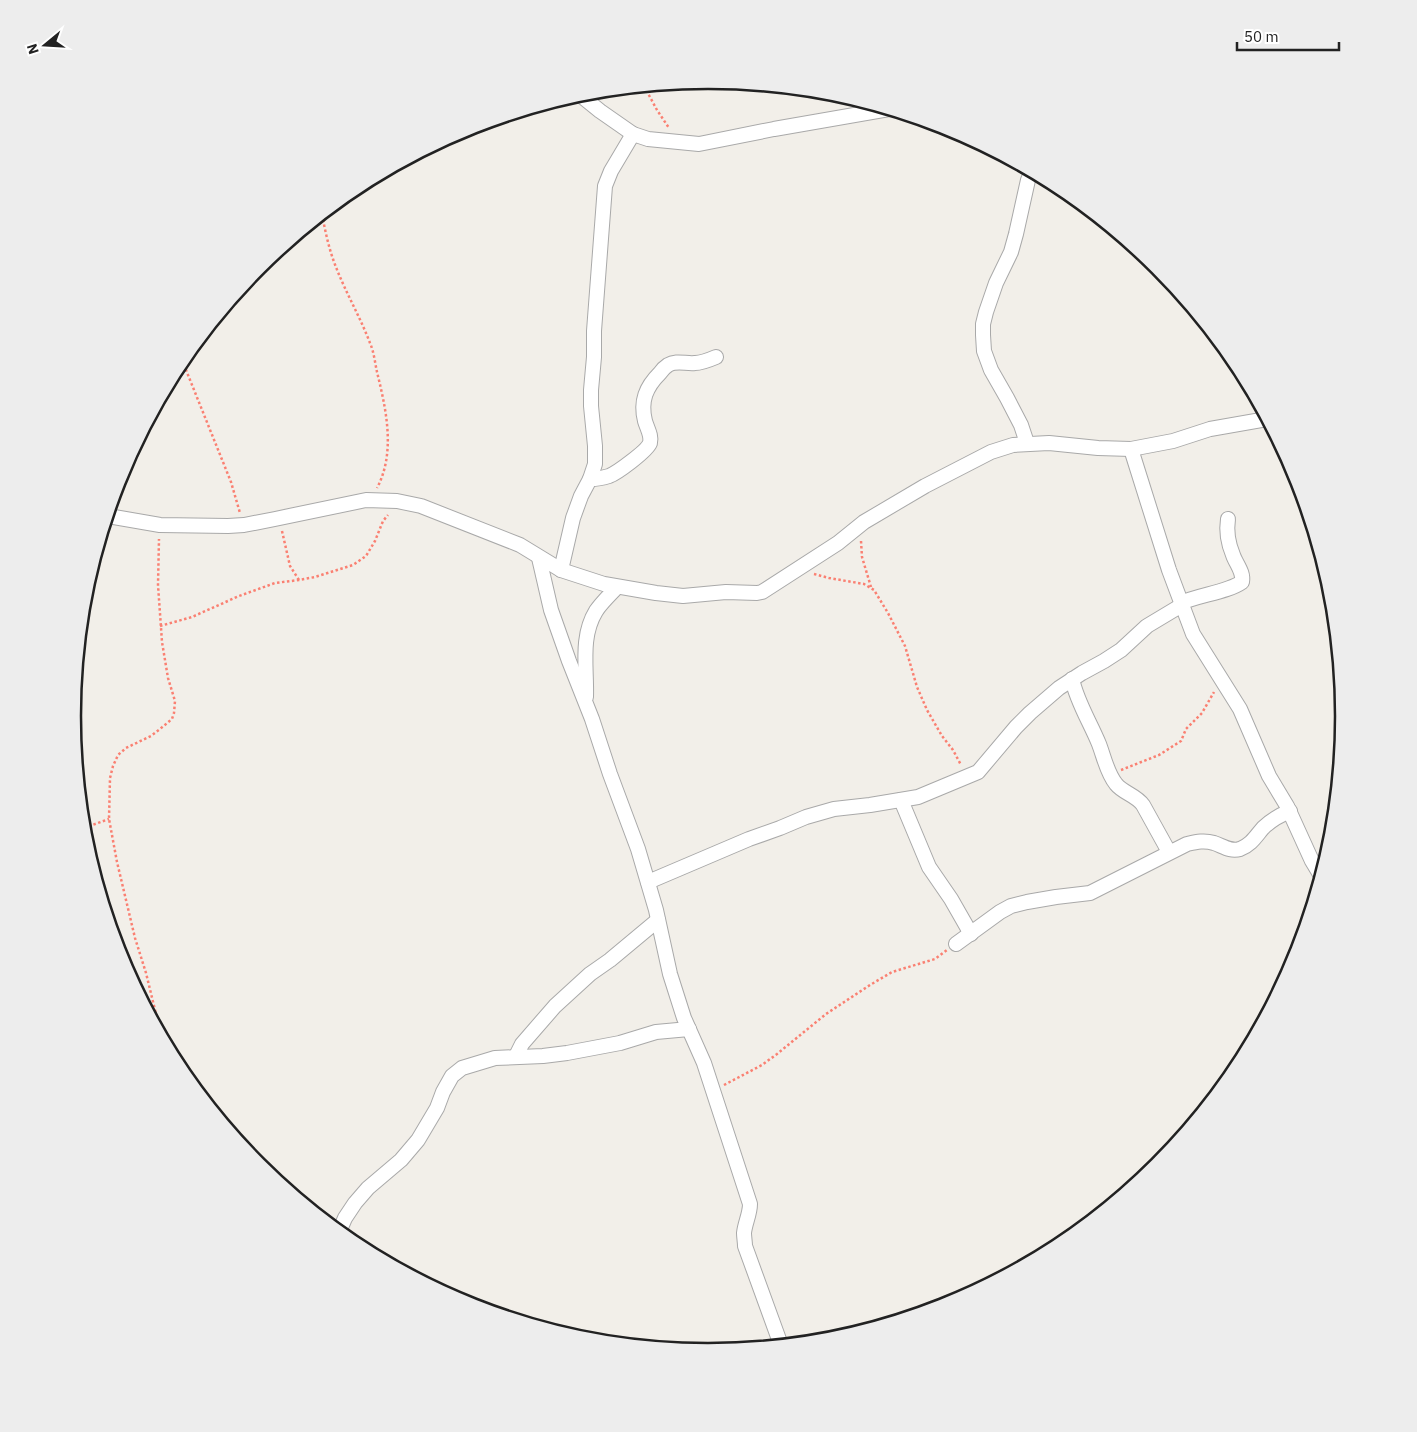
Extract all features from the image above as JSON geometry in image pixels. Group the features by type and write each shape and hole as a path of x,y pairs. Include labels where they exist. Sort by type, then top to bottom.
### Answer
{"street":[{"path":"587,101 633,134 648,139 699,144 875,111"},
{"path":"561,570 573,518 590,479 594,464 596,446 591,390 605,186 611,171 633,134"},
{"path":"1027,443 1021,426 991,370 984,351 983,324 996,283 1011,252 1029,177"},
{"path":"590,479 607,477 614,474 648,447 650,436 643,411 643,400 650,384 669,364 677,362 694,364 716,357"},
{"path":"114,517 160,525 244,525 366,500 397,501 421,506 511,542 561,570 617,587 683,596 726,592 757,594 795,571 864,522 926,486 991,452 1012,445 1027,443 1131,449 1173,442 1210,429 1261,420"},
{"path":"1131,449 1169,570 1194,634 1240,709 1269,776 1290,811 1316,868"},
{"path":"648,882 806,817 834,809 870,806 918,797 978,772 1016,727 1059,688 1121,650 1147,626 1181,604 1242,582 1243,577 1230,547 1227,529 1228,519"},
{"path":"539,558 551,610 638,849 658,920 670,974 684,1018 704,1063 750,1204 750,1215 747,1219 744,1233 746,1246 779,1339"},
{"path":"586,703 585,654 587,638 596,613 617,587"},
{"path":"1072,679 1077,698 1115,783 1123,791 1139,799 1169,852"},
{"path":"901,800 929,867 951,899 971,934"},
{"path":"956,944 1000,912 1012,906 1056,897 1090,893 1187,844 1204,841 1227,849 1235,850 1242,848 1250,844 1268,824 1290,811"},
{"path":"516,1056 522,1044 555,1006 590,974 658,920"},
{"path":"342,1225 355,1203 368,1188 401,1160 418,1140 437,1108 452,1076 462,1068 495,1058 543,1056 620,1042 656,1032 689,1029"}],"path":[{"path":"647,92 678,142"},
{"path":"323,221 333,259 370,344 385,404 388,443 387,460 382,478 366,500"},
{"path":"186,370 231,482 244,525"},
{"path":"160,626 192,617 239,596 275,583 315,577 353,565 366,556 376,541 383,521 397,501"},
{"path":"864,522 861,530 862,557 872,588"},
{"path":"155,1011 135,938 109,819 110,778 118,755 126,748 152,736 172,719 174,713 174,701 168,678 160,626 158,546 160,525"},
{"path":"282,532 290,566 299,580"},
{"path":"795,571 864,584 872,588 879,596 905,646 927,710 942,736 953,750 963,770 969,776"},
{"path":"1111,774 1159,755 1181,741 1186,729 1202,713 1210,697 1223,681"},
{"path":"91,825 109,819"},
{"path":"714,1093 722,1086 770,1059 826,1014 870,985 892,972 934,959 956,944"}]}
